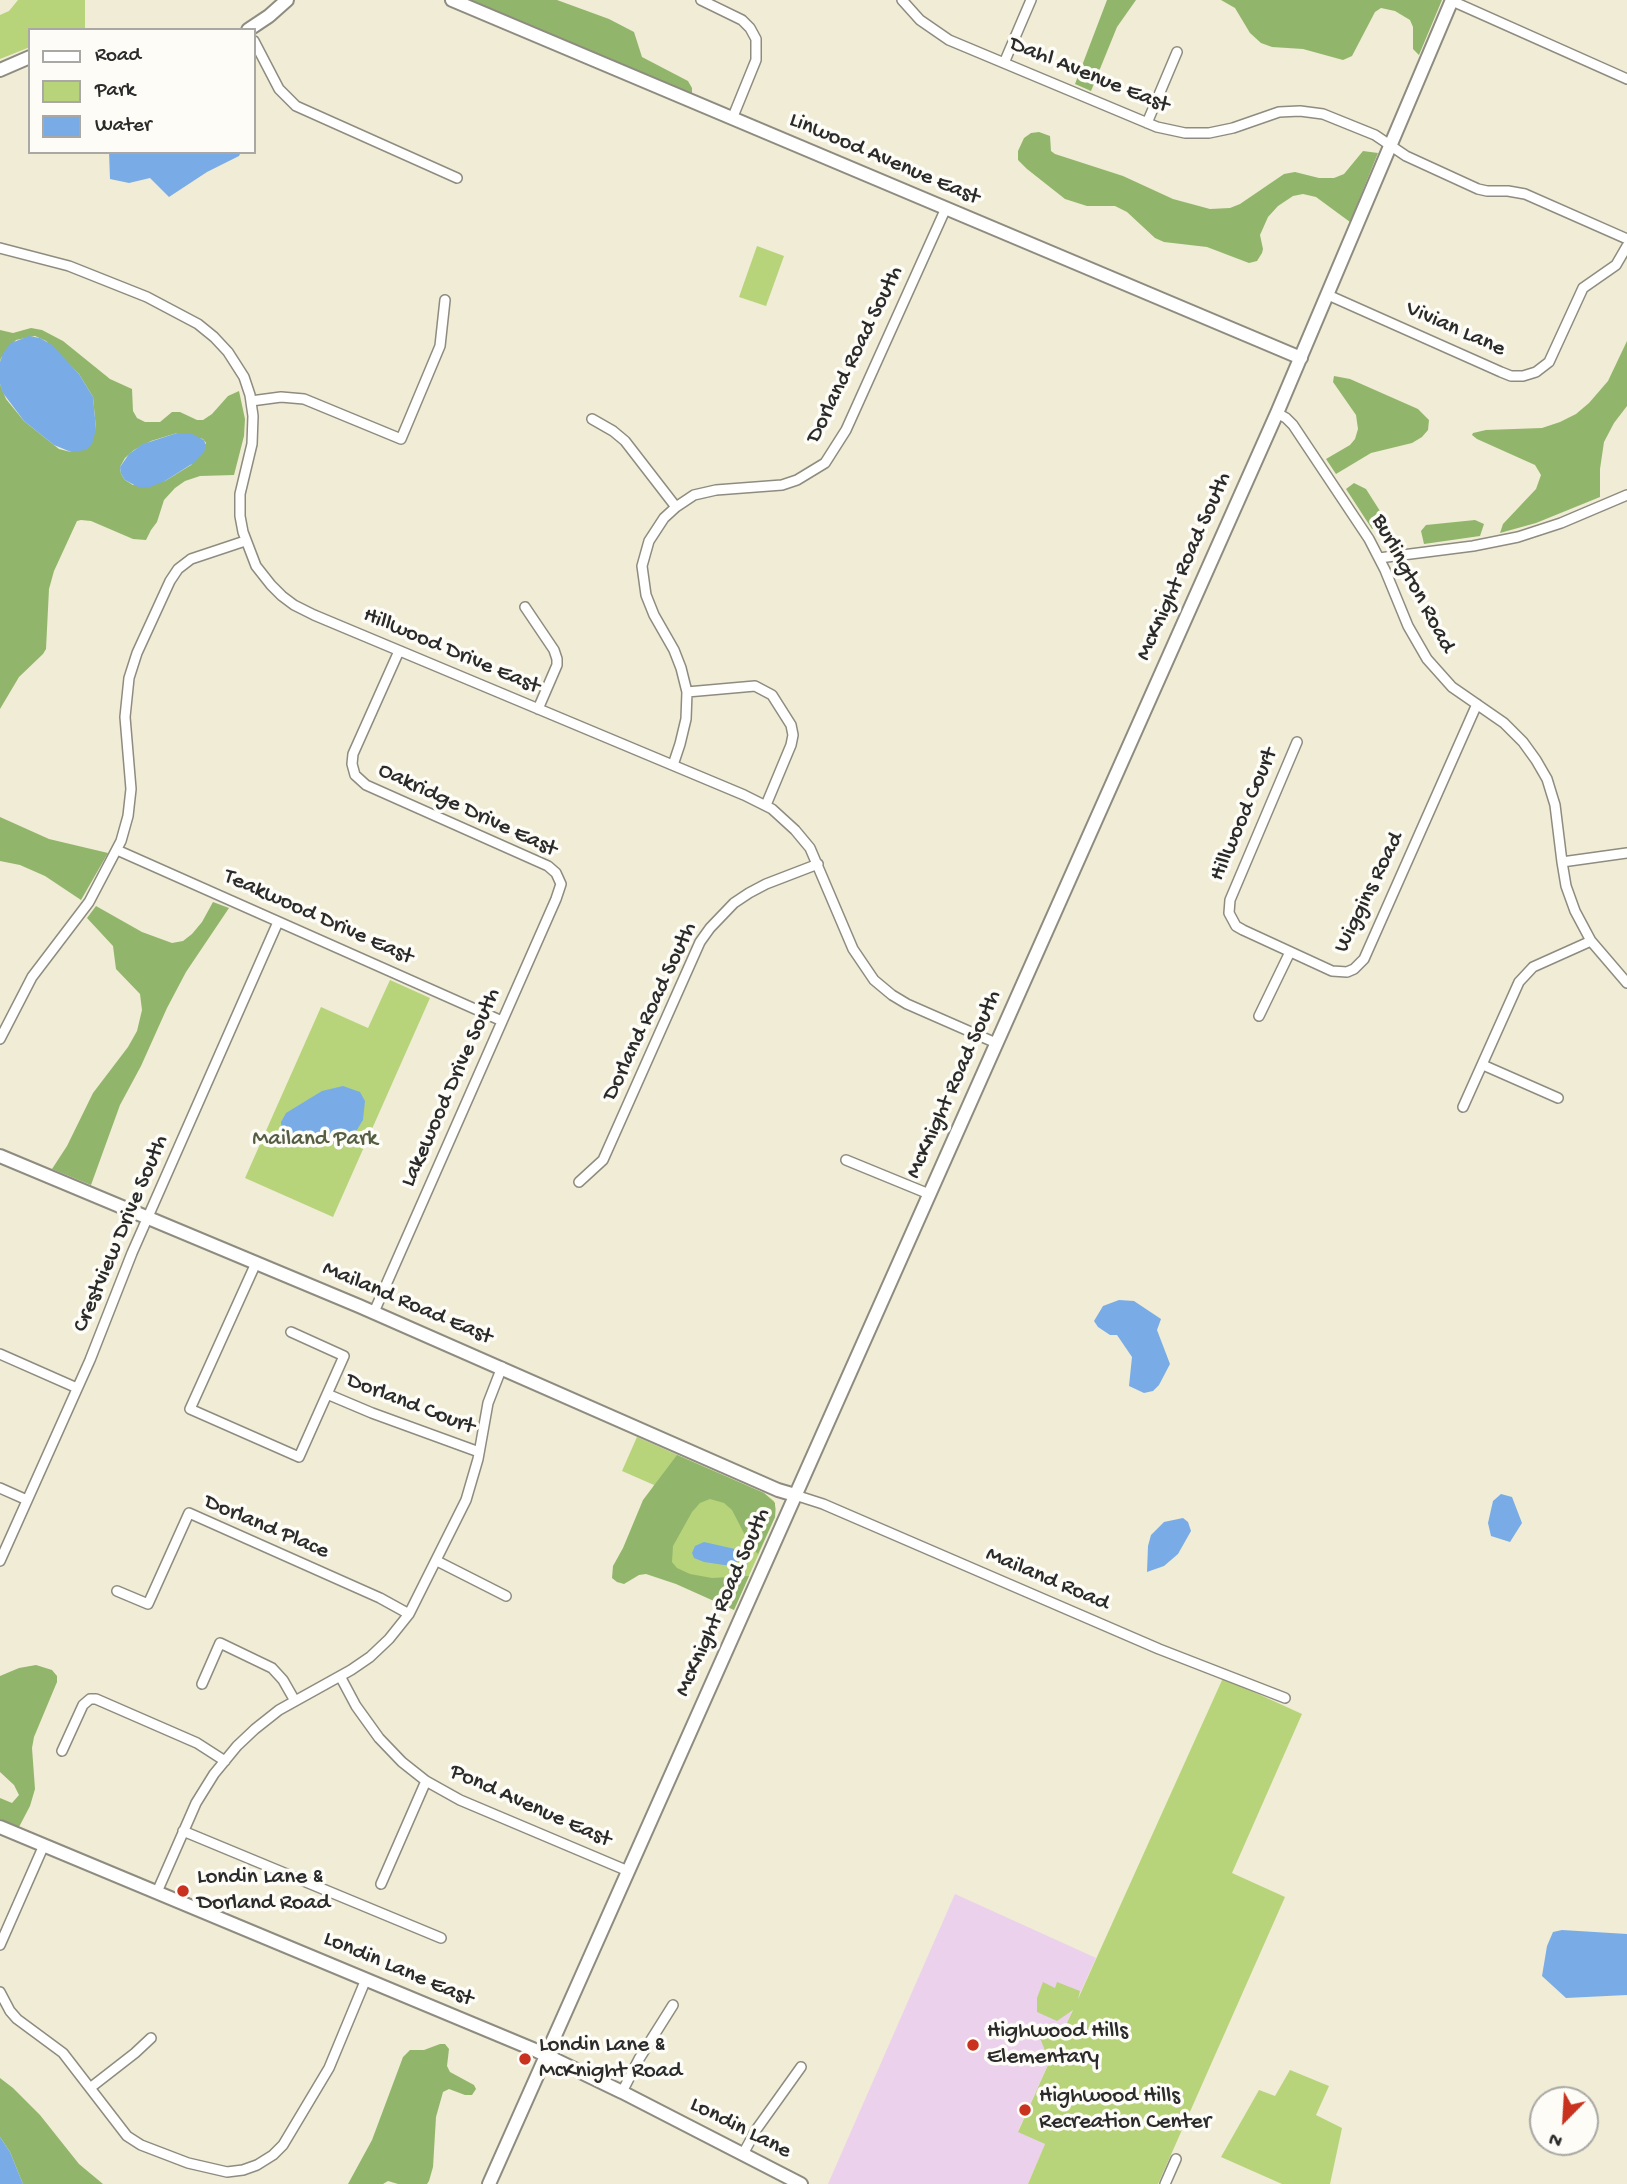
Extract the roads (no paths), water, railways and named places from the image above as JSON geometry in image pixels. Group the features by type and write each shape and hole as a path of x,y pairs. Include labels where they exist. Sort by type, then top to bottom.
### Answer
{"street":[{"path":"251,28 266,19 286,0"},
{"name":"Linwood Avenue East","path":"452,0 1301,358"},
{"path":"701,0 742,20 756,39 756,60 732,119"},
{"name":"Dahl Avenue East","path":"902,0 920,20 937,33 1147,123 1177,131 1209,133 1233,128 1272,114 1300,111 1337,119 1375,135 1406,156 1478,189 1525,194 1627,239"},
{"path":"1004,63 1031,0"},
{"path":"1452,0 1627,79"},
{"name":"McKnight Road South","path":"489,2184 1277,413 1452,0"},
{"path":"256,45 275,84 296,106 457,178"},
{"path":"1147,123 1177,52"},
{"path":"0,70 28,58"},
{"name":"Dorland Road South","path":"673,765 685,719 687,692 681,668 654,615 642,581 642,566 649,541 664,518 694,495 716,490 782,485 797,480 824,464 846,430 946,208"},
{"name":"Vivian Lane","path":"1328,295 1501,372 1515,376 1526,375 1542,369 1549,362 1583,288 1614,267 1627,246"},
{"name":"Hillwood Drive East","path":"0,248 54,261 147,296 198,324 214,337 234,360 244,377 251,401 253,437 240,499 245,541 252,559 265,579 294,605 766,805 798,833 818,864 853,949 874,980 907,1004 996,1043"},
{"path":"251,401 281,397 304,399 401,439 440,346 445,300"},
{"name":"Burlington Road","path":"1277,413 1293,425 1380,558 1416,643 1452,687 1504,723 1523,742 1547,779 1555,805 1566,886 1591,941 1627,983"},
{"path":"592,419 625,441 676,507"},
{"path":"1380,558 1473,546 1518,537 1561,523 1627,495"},
{"path":"0,1039 32,977 89,902 117,850 131,798 126,725 130,678 137,653 167,586 178,569 195,557 245,541"},
{"path":"525,607 554,650 557,659 557,665 538,709"},
{"name":"Oakridge Drive East","path":"399,651 353,754 352,768 357,779 545,865 560,878"},
{"path":"687,692 755,686 772,695 791,725 793,735 792,745 766,805"},
{"name":"Wiggins Road","path":"1290,952 1340,973 1354,970 1364,960 1476,704"},
{"name":"Hillwood Court","path":"1290,952 1236,926 1228,906 1297,742"},
{"name":"Teakwood Drive East","path":"117,850 502,1021"},
{"path":"1562,862 1627,853"},
{"name":"Dorland Road South","path":"579,1182 603,1160 700,942 710,928 734,903 749,893 818,864"},
{"name":"Lakewood Drive South","path":"374,1312 559,894 560,878"},
{"name":"Crestview Drive South","path":"0,1561 278,922"},
{"path":"1463,1107 1513,993 1525,975 1543,962 1591,941"},
{"path":"1259,1016 1290,952"},
{"path":"1483,1065 1558,1098"},
{"name":"Mailand Road East","path":"0,1156 374,1312 778,1490 795,1495"},
{"path":"846,1160 929,1194"},
{"name":"Dorland Court","path":"256,1263 190,1409 299,1457 344,1356 291,1332"},
{"path":"0,1354 77,1388"},
{"path":"157,1892 200,1796 225,1761 255,1729 377,1651 409,1614 466,1500 488,1403 502,1367"},
{"name":"Dorland Court","path":"327,1394 479,1452"},
{"path":"0,1488 27,1500"},
{"name":"Mailand Road","path":"795,1495 823,1504 1159,1648 1285,1698"},
{"name":"Dorland Place","path":"117,1591 148,1605 189,1513 380,1598 409,1614"},
{"path":"437,1561 506,1596"},
{"path":"202,1684 220,1643 272,1668 283,1680 295,1701"},
{"name":"Pond Avenue East","path":"340,1676 356,1706 379,1738 402,1762 426,1781 460,1800 628,1871"},
{"path":"62,1751 83,1705 90,1699 96,1699 197,1743 225,1761"},
{"path":"382,1884 426,1781"},
{"name":"Londin Lane East","path":"0,1827 546,2056"},
{"path":"183,1831 441,1938"},
{"path":"0,1945 44,1845"},
{"path":"0,1992 14,2017 57,2047 121,2130 141,2145 191,2165 234,2171 250,2168 276,2153 290,2134 329,2068 366,1979"},
{"path":"622,2092 639,2059 673,2006"},
{"path":"90,2088 151,2038"},
{"name":"Londin Lane","path":"546,2056 801,2184"},
{"path":"743,2154 756,2130 801,2067"},
{"path":"1165,2184 1175,2159"}],"water":[{"path":"109,154 240,154 169,197 150,178 129,183 110,179"},
{"path":"29,336 40,338 52,345 79,374 93,397 96,429 92,444 86,450 71,452 54,445 24,421 3,393 0,384 0,362 3,353 11,343"},
{"path":"177,433 190,433 204,440 204,452 195,462 150,487 138,487 125,480 120,467 129,454 143,444"},
{"path":"343,1086 360,1092 365,1101 363,1120 352,1138 337,1143 308,1146 295,1143 282,1135 281,1122 286,1113 322,1091"},
{"path":"1119,1300 1134,1301 1161,1319 1157,1330 1170,1364 1153,1391 1144,1393 1129,1386 1132,1357 1117,1335 1110,1335 1094,1321 1103,1306"},
{"path":"1501,1494 1512,1497 1522,1523 1510,1542 1491,1536 1488,1523 1493,1501"},
{"path":"1183,1518 1188,1522 1191,1531 1178,1554 1164,1566 1147,1572 1151,1535 1164,1522"},
{"path":"704,1542 735,1549 739,1553 737,1562 724,1565 694,1558 692,1553 695,1546"},
{"path":"1562,1930 1627,1934 1627,1995 1566,1998 1542,1976 1547,1946 1553,1932"},
{"path":"0,2137 10,2152 23,2184 0,2184"}],"place":[{"name":"Londin Lane & Dorland Road","path":"183,1891"},
{"name":"Highwood Hills Elementary","path":"973,2045"},
{"name":"Londin Lane & McKnight Road","path":"525,2059"},
{"name":"Highwood Hills Recreation Center","path":"1025,2110"}],"park label":[{"name":"Mailand Park","path":"315,1140"}]}
